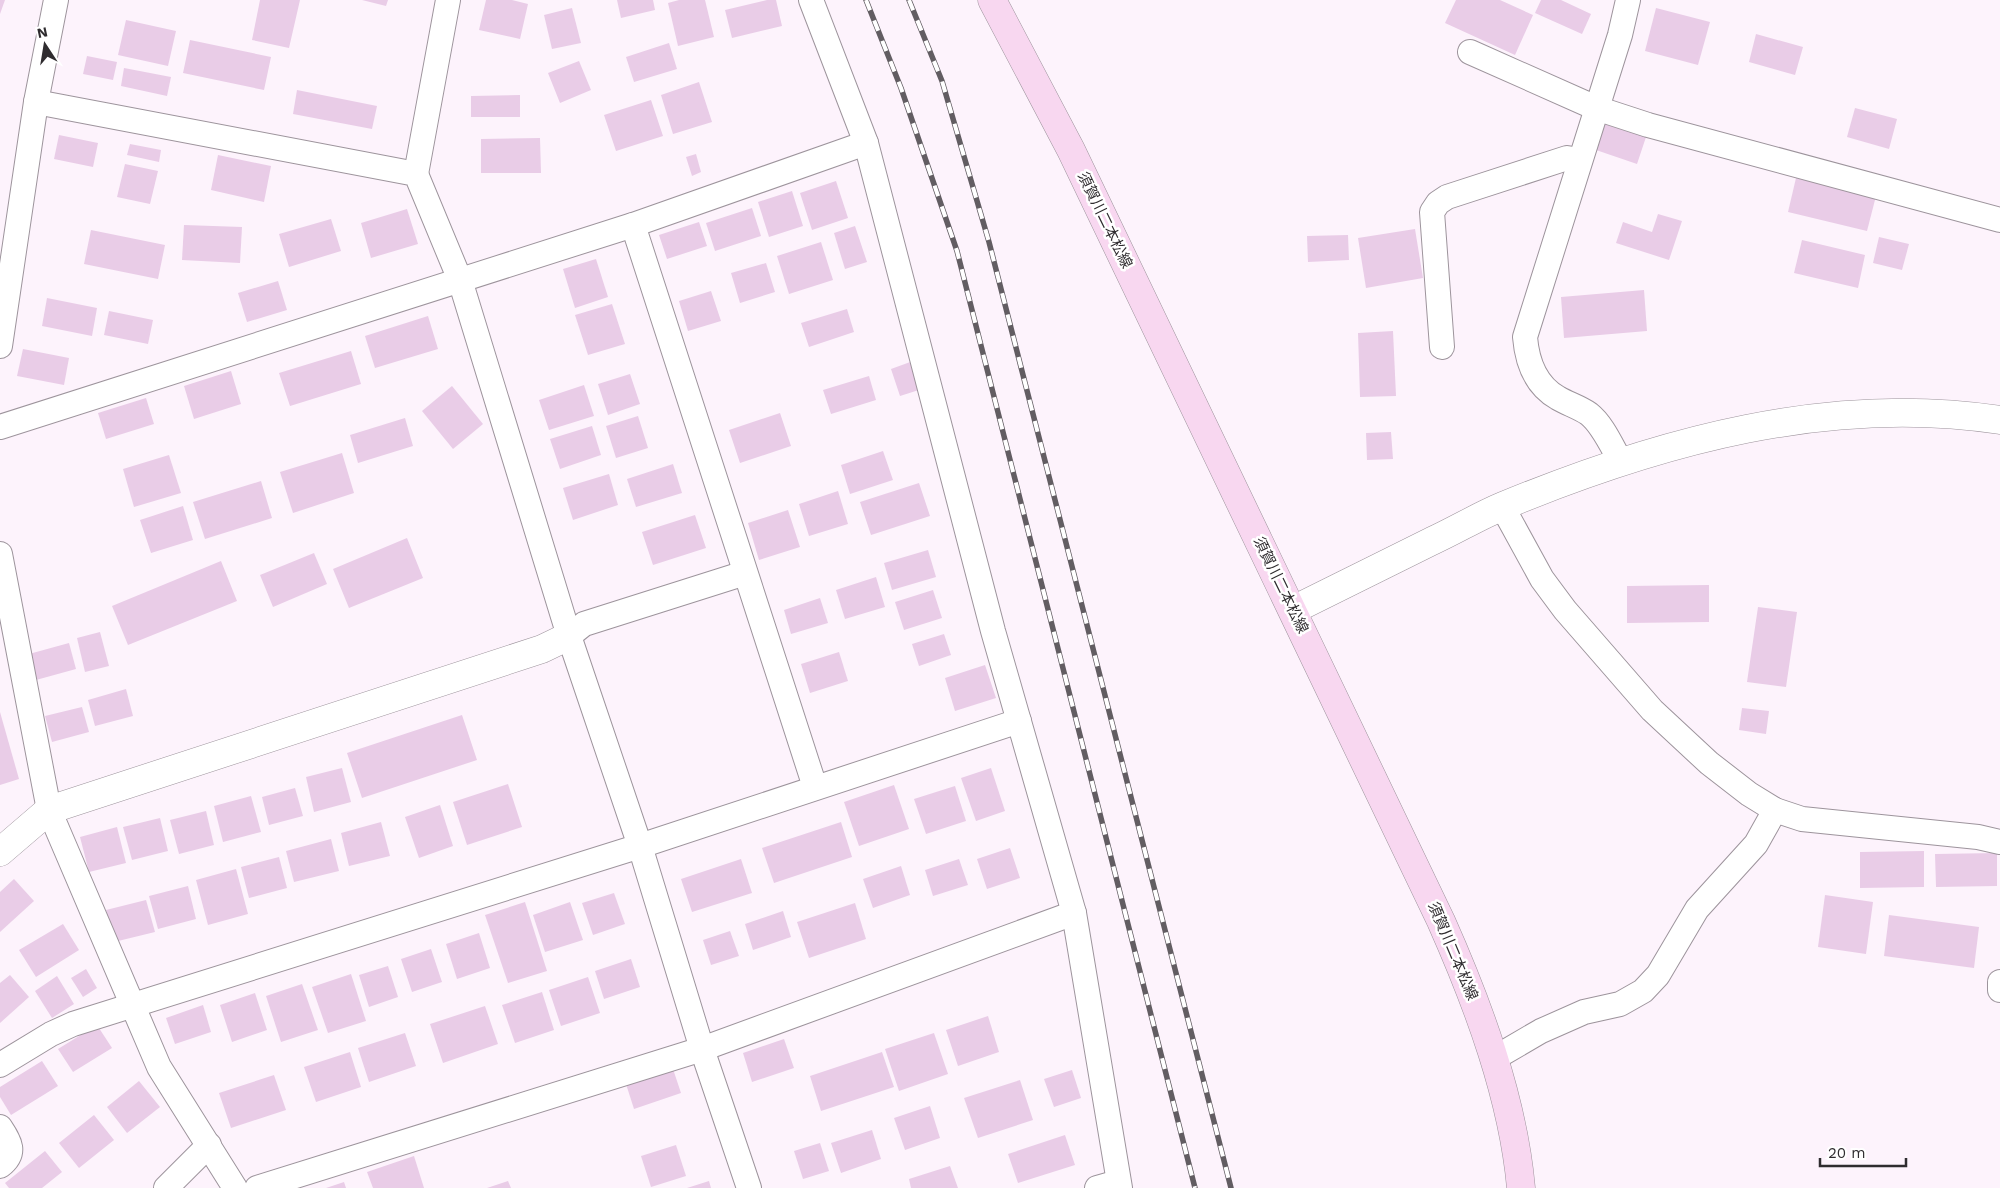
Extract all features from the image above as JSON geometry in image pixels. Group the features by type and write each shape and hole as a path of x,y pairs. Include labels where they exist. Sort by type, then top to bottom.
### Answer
{"main road":[{"name":"須賀川二本松線","path":"992,0 1071,150 1442,921 1467,981 1493,1059 1518,1151 1521,1188"}],"street":[{"path":"0,346 36,102 56,0"},
{"path":"448,0 416,174 460,280 569,636 640,846 702,1049 749,1188"},
{"path":"811,0 866,143 1019,721 1074,913 1111,1186"},
{"path":"1620,462 1603,432 1590,415 1557,398 1538,381 1526,356 1525,336 1529,318 1620,35 1628,0"},
{"path":"1470,52 1596,108 1648,125 2000,220"},
{"path":"36,102 416,174"},
{"path":"0,427 633,225 866,143"},
{"path":"1442,347 1432,212 1434,208 1447,197 1567,158 1580,160"},
{"path":"633,225 815,787"},
{"path":"1293,610 1502,506 1620,462 1712,436 1802,418 1890,412 2000,420"},
{"path":"1502,506 1524,549 1565,610 1652,710 1709,763 1749,794 1775,810 1802,819 1978,837 2000,842"},
{"path":"0,554 49,810 159,1068 235,1188"},
{"path":"0,852 49,810 542,649 569,636 584,624 745,573"},
{"path":"0,1065 51,1034 73,1024 640,846 1019,721"},
{"path":"1493,1059 1541,1031 1584,1012 1620,1004 1643,991 1658,975 1697,908 1756,844 1775,810"},
{"path":"257,1188 702,1049 1074,913"},
{"path":"2000,982 2000,990"},
{"path":"0,1127 10,1141 11,1152 8,1159 0,1166"},
{"path":"166,1188 209,1146"}],"building":[{"path":"0,0 5,0 0,14"},
{"path":"260,0 300,0 289,48 252,40"},
{"path":"362,0 388,0 386,6"},
{"path":"486,0 512,0 528,4 520,39 479,30"},
{"path":"617,0 653,0 655,10 621,18"},
{"path":"679,0 705,0 714,37 678,46 668,3"},
{"path":"767,0 776,0 782,26 732,38 725,10"},
{"path":"1456,0 1500,0 1533,15 1515,55 1445,23"},
{"path":"1541,0 1561,0 1591,14 1582,34 1535,13"},
{"path":"572,8 581,43 552,49 544,15"},
{"path":"1656,8 1710,22 1698,65 1645,51"},
{"path":"126,20 176,31 168,66 118,55"},
{"path":"1756,34 1803,47 1795,75 1749,62"},
{"path":"190,40 271,57 264,90 183,73"},
{"path":"669,43 677,69 634,82 626,57"},
{"path":"87,56 117,62 113,80 83,74"},
{"path":"579,61 591,90 560,103 548,73"},
{"path":"124,68 171,77 167,96 121,86"},
{"path":"699,82 712,122 673,134 661,95"},
{"path":"297,90 377,106 372,129 293,114"},
{"path":"520,95 520,117 471,117 471,96"},
{"path":"651,100 663,136 616,151 604,115"},
{"path":"1855,108 1897,119 1889,149 1847,137"},
{"path":"1605,124 1646,137 1637,164 1596,150"},
{"path":"59,135 98,143 93,167 54,159"},
{"path":"540,138 541,173 481,173 481,139"},
{"path":"130,144 161,150 159,162 127,155"},
{"path":"696,154 701,172 692,176 686,157"},
{"path":"218,155 271,166 264,202 211,190"},
{"path":"125,164 158,171 150,204 117,197"},
{"path":"1796,178 1876,196 1867,231 1788,212"},
{"path":"836,181 848,218 812,230 800,193"},
{"path":"792,191 803,226 769,237 758,202"},
{"path":"752,208 761,236 715,251 706,223"},
{"path":"407,209 418,244 371,258 361,223"},
{"path":"1658,214 1682,221 1669,260 1616,243 1623,222 1652,232"},
{"path":"331,219 341,251 289,267 279,234"},
{"path":"699,222 707,246 667,259 659,235"},
{"path":"184,225 242,227 240,263 182,260"},
{"path":"855,226 867,262 845,269 834,233"},
{"path":"1415,229 1423,278 1366,288 1358,238"},
{"path":"91,230 165,245 158,279 84,264"},
{"path":"1348,235 1349,260 1308,262 1307,236"},
{"path":"1879,237 1909,244 1902,270 1873,263"},
{"path":"1802,240 1865,255 1858,288 1794,273"},
{"path":"821,242 833,280 789,294 777,256"},
{"path":"596,259 608,297 575,308 563,269"},
{"path":"766,263 775,292 740,303 731,273"},
{"path":"278,281 287,310 247,322 238,293"},
{"path":"1644,290 1647,331 1564,338 1561,297"},
{"path":"711,291 721,321 688,331 679,301"},
{"path":"47,298 97,308 92,336 42,326"},
{"path":"612,304 625,344 588,355 575,315"},
{"path":"847,309 854,332 809,347 801,323"},
{"path":"109,311 153,320 148,344 104,335"},
{"path":"428,316 438,349 375,368 365,336"},
{"path":"1393,331 1396,396 1360,397 1358,333"},
{"path":"23,349 69,358 64,385 17,376"},
{"path":"351,351 361,384 290,406 279,373"},
{"path":"913,361 922,389 900,396 891,369"},
{"path":"231,371 241,404 194,419 184,386"},
{"path":"630,374 640,404 608,415 598,384"},
{"path":"869,376 876,400 831,414 823,390"},
{"path":"584,385 594,416 549,430 539,400"},
{"path":"452,386 483,424 453,449 422,411"},
{"path":"146,398 154,424 106,439 98,413"},
{"path":"780,413 791,446 740,463 729,430"},
{"path":"638,416 648,448 616,458 606,426"},
{"path":"405,418 413,446 358,463 350,435"},
{"path":"592,426 601,455 560,469 550,439"},
{"path":"1391,432 1393,459 1367,460 1366,433"},
{"path":"883,451 893,480 850,494 841,465"},
{"path":"342,453 354,493 293,513 280,472"},
{"path":"169,455 181,493 134,507 123,469"},
{"path":"673,464 682,493 636,507 627,479"},
{"path":"609,474 618,505 573,520 563,488"},
{"path":"261,481 272,518 205,539 193,502"},
{"path":"919,483 930,516 871,535 860,502"},
{"path":"838,491 848,524 809,536 799,504"},
{"path":"183,506 193,540 151,553 140,520"},
{"path":"788,510 800,547 759,560 748,523"},
{"path":"695,515 706,548 653,565 642,532"},
{"path":"407,538 423,578 349,608 333,569"},
{"path":"928,550 936,577 892,590 884,563"},
{"path":"314,553 327,584 273,607 260,575"},
{"path":"221,561 237,601 128,645 112,606"},
{"path":"876,577 885,607 845,619 836,590"},
{"path":"1709,585 1709,622 1627,623 1627,586"},
{"path":"933,590 942,618 904,630 895,602"},
{"path":"820,598 828,623 791,634 784,610"},
{"path":"1758,607 1797,612 1786,687 1747,682"},
{"path":"100,632 109,666 85,672 77,638"},
{"path":"944,634 951,655 919,666 912,644"},
{"path":"69,643 76,669 36,680 29,654"},
{"path":"839,652 848,681 810,693 801,664"},
{"path":"985,665 996,698 955,711 945,678"},
{"path":"126,689 133,716 95,726 88,700"},
{"path":"82,707 89,732 52,742 45,716"},
{"path":"1742,708 1769,711 1766,734 1739,730"},
{"path":"0,712 19,779 0,785"},
{"path":"462,715 477,760 362,798 347,753"},
{"path":"342,768 351,802 314,812 306,777"},
{"path":"991,768 1005,811 976,821 961,778"},
{"path":"508,784 522,827 467,845 453,802"},
{"path":"894,785 909,829 859,846 844,802"},
{"path":"955,786 966,821 926,834 914,799"},
{"path":"295,788 303,816 269,825 262,797"},
{"path":"251,796 261,832 223,842 214,806"},
{"path":"440,805 453,846 419,858 405,817"},
{"path":"206,811 214,845 179,854 170,820"},
{"path":"160,818 168,851 132,860 123,827"},
{"path":"381,822 390,856 349,866 341,833"},
{"path":"841,822 852,857 774,883 762,848"},
{"path":"117,827 126,863 89,872 80,837"},
{"path":"331,839 339,871 294,882 286,851"},
{"path":"1010,848 1020,878 987,889 977,859"},
{"path":"1924,851 1924,887 1860,888 1860,852"},
{"path":"1997,853 1997,886 1936,887 1935,854"},
{"path":"279,857 287,888 249,898 241,867"},
{"path":"741,859 752,893 692,912 681,879"},
{"path":"959,859 968,885 933,896 925,870"},
{"path":"901,866 910,895 873,908 863,879"},
{"path":"236,869 248,914 208,925 196,880"},
{"path":"14,879 34,901 0,932 0,892"},
{"path":"188,886 196,919 158,929 149,896"},
{"path":"614,893 625,924 593,935 582,903"},
{"path":"1825,895 1873,902 1866,954 1818,947"},
{"path":"146,900 155,932 114,942 106,910"},
{"path":"525,902 547,971 508,983 485,915"},
{"path":"570,902 583,940 545,952 533,915"},
{"path":"855,903 866,939 809,958 797,922"},
{"path":"783,911 791,937 753,950 745,924"},
{"path":"1889,915 1979,927 1974,968 1884,956"},
{"path":"63,924 79,950 36,977 19,950"},
{"path":"730,931 739,956 711,965 703,940"},
{"path":"479,933 490,968 457,979 446,944"},
{"path":"431,949 442,982 412,992 401,959"},
{"path":"631,959 640,987 604,999 595,971"},
{"path":"388,966 398,997 369,1007 359,975"},
{"path":"86,969 97,988 83,997 71,978"},
{"path":"351,974 366,1021 328,1033 312,987"},
{"path":"10,975 29,997 0,1023 0,983"},
{"path":"57,976 74,1004 52,1018 35,991"},
{"path":"588,977 600,1013 561,1026 549,990"},
{"path":"302,984 318,1030 281,1042 266,996"},
{"path":"542,992 554,1030 515,1043 502,1005"},
{"path":"255,993 267,1030 232,1042 220,1005"},
{"path":"203,1005 211,1032 175,1044 166,1018"},
{"path":"485,1006 498,1044 443,1063 430,1024"},
{"path":"988,1016 999,1052 958,1066 946,1030"},
{"path":"97,1025 112,1048 73,1072 58,1049"},
{"path":"405,1033 416,1066 369,1082 358,1048"},
{"path":"934,1033 948,1074 899,1091 885,1049"},
{"path":"784,1039 794,1068 752,1082 743,1053"},
{"path":"350,1052 361,1087 316,1102 304,1067"},
{"path":"882,1052 894,1087 821,1111 810,1076"},
{"path":"42,1061 58,1086 11,1115 0,1097 0,1087"},
{"path":"673,1069 681,1093 634,1109 626,1084"},
{"path":"1072,1070 1081,1098 1054,1107 1044,1079"},
{"path":"274,1075 286,1110 231,1128 219,1093"},
{"path":"1020,1080 1033,1120 978,1138 964,1098"},
{"path":"139,1081 160,1107 127,1133 107,1107"},
{"path":"930,1106 940,1138 905,1150 894,1118"},
{"path":"94,1115 114,1140 79,1168 59,1143"},
{"path":"872,1130 881,1159 841,1173 831,1143"},
{"path":"1065,1135 1075,1165 1018,1183 1008,1154"},
{"path":"820,1143 829,1171 803,1179 794,1151"},
{"path":"676,1145 686,1176 651,1187 641,1156"},
{"path":"45,1151 62,1172 42,1188 9,1188 5,1183"},
{"path":"414,1156 424,1188 373,1188 367,1172"},
{"path":"950,1166 958,1188 911,1188 909,1179"},
{"path":"508,1181 511,1188 487,1188"},
{"path":"709,1181 711,1188 687,1188"},
{"path":"344,1182 346,1188 326,1188"}],"railway":[{"path":"866,0 901,88 957,251 1195,1188"},
{"path":"909,0 942,81 989,242 1231,1188"}]}
